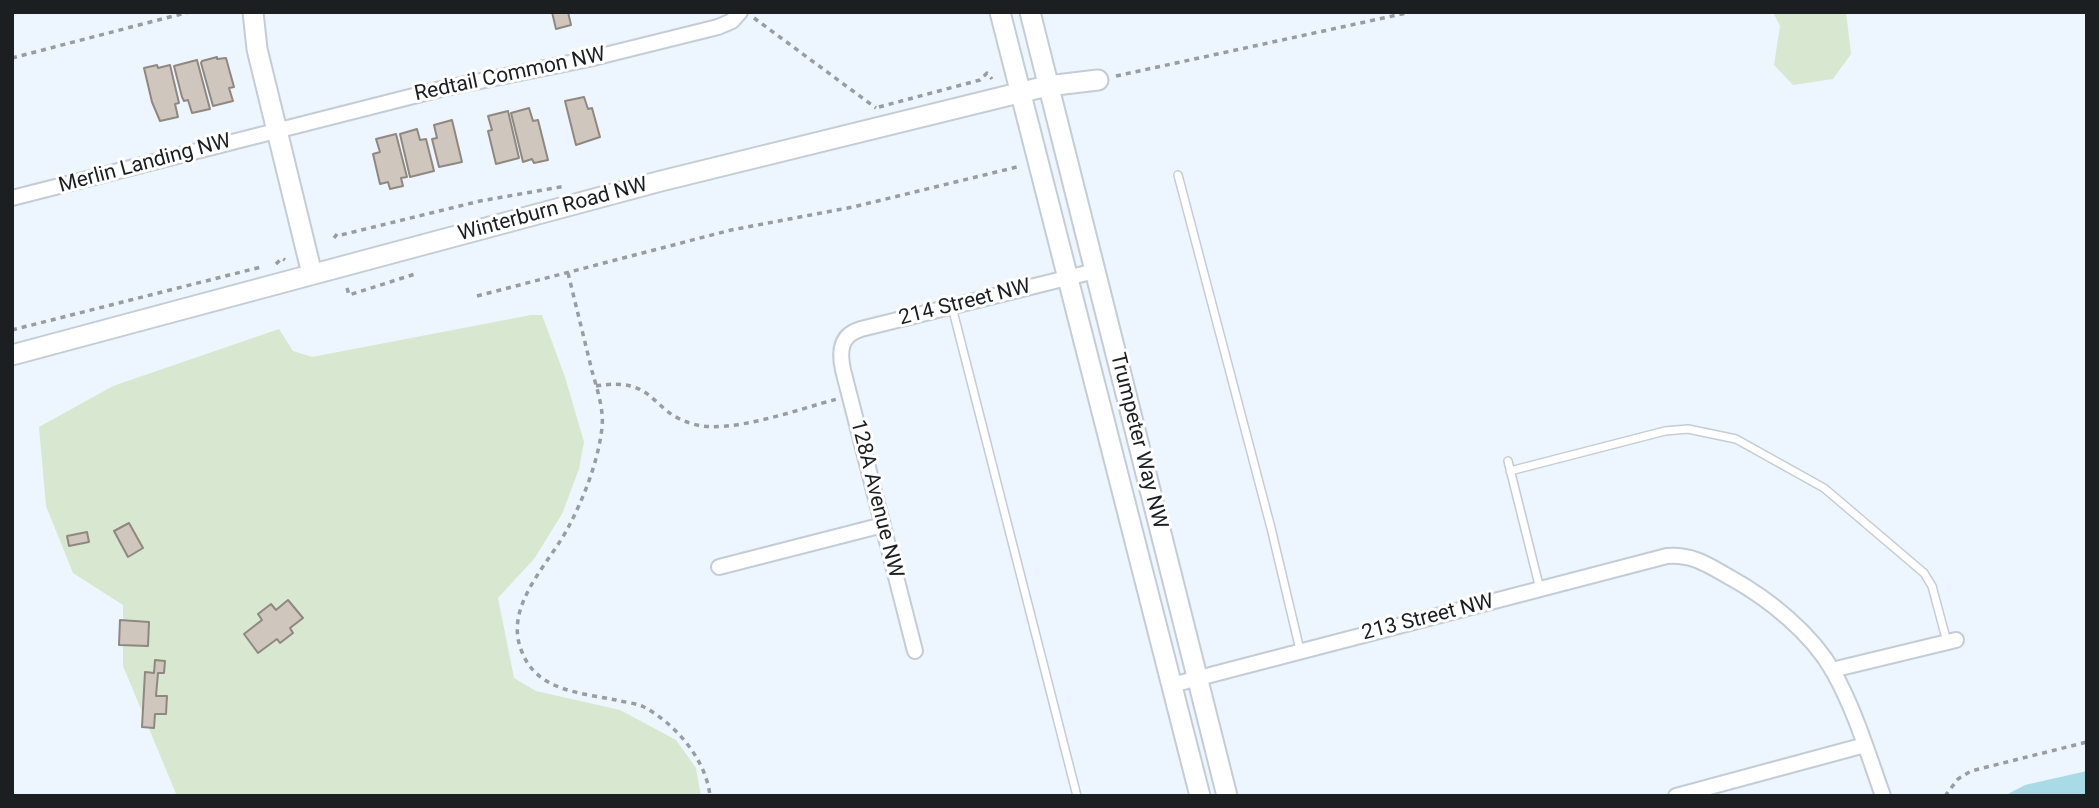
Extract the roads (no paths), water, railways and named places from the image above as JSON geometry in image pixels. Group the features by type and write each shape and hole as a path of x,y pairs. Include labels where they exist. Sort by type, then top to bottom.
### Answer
{"street":[{"path":"253,12 257,49 312,274"},
{"name":"Redtail Common NW","path":"277,130 441,89 589,59 718,27 732,21 740,12"},
{"name":"Trumpeter Way NW","path":"1000,12 1200,796"},
{"name":"Trumpeter Way NW","path":"1030,12 1227,796"},
{"name":"Winterburn Road NW","path":"12,355 661,181 1021,92 1098,80"},
{"name":"Merlin Landing NW","path":"12,198 277,130"},
{"name":"214 Street NW","path":"842,346 852,332 1095,271"},
{"name":"128A Avenue NW","path":"842,346 841,361 849,396 915,651"},
{"path":"719,567 883,525"},
{"name":"213 Street NW","path":"1172,685 1667,556 1685,555 1747,587 1779,611 1810,641 1832,670"},
{"path":"1883,796 1832,670 1952,641"},
{"path":"1676,796 1865,746"}],"lane":[{"path":"1178,175 1271,528 1300,650"},
{"path":"951,306 1077,796"},
{"path":"1510,471 1664,431 1688,429 1735,439 1824,488 1924,573 1932,586 1952,641"},
{"path":"1508,461 1540,589"}],"water":[{"path":"2087,771 2087,796 2004,796 2025,785"}]}
